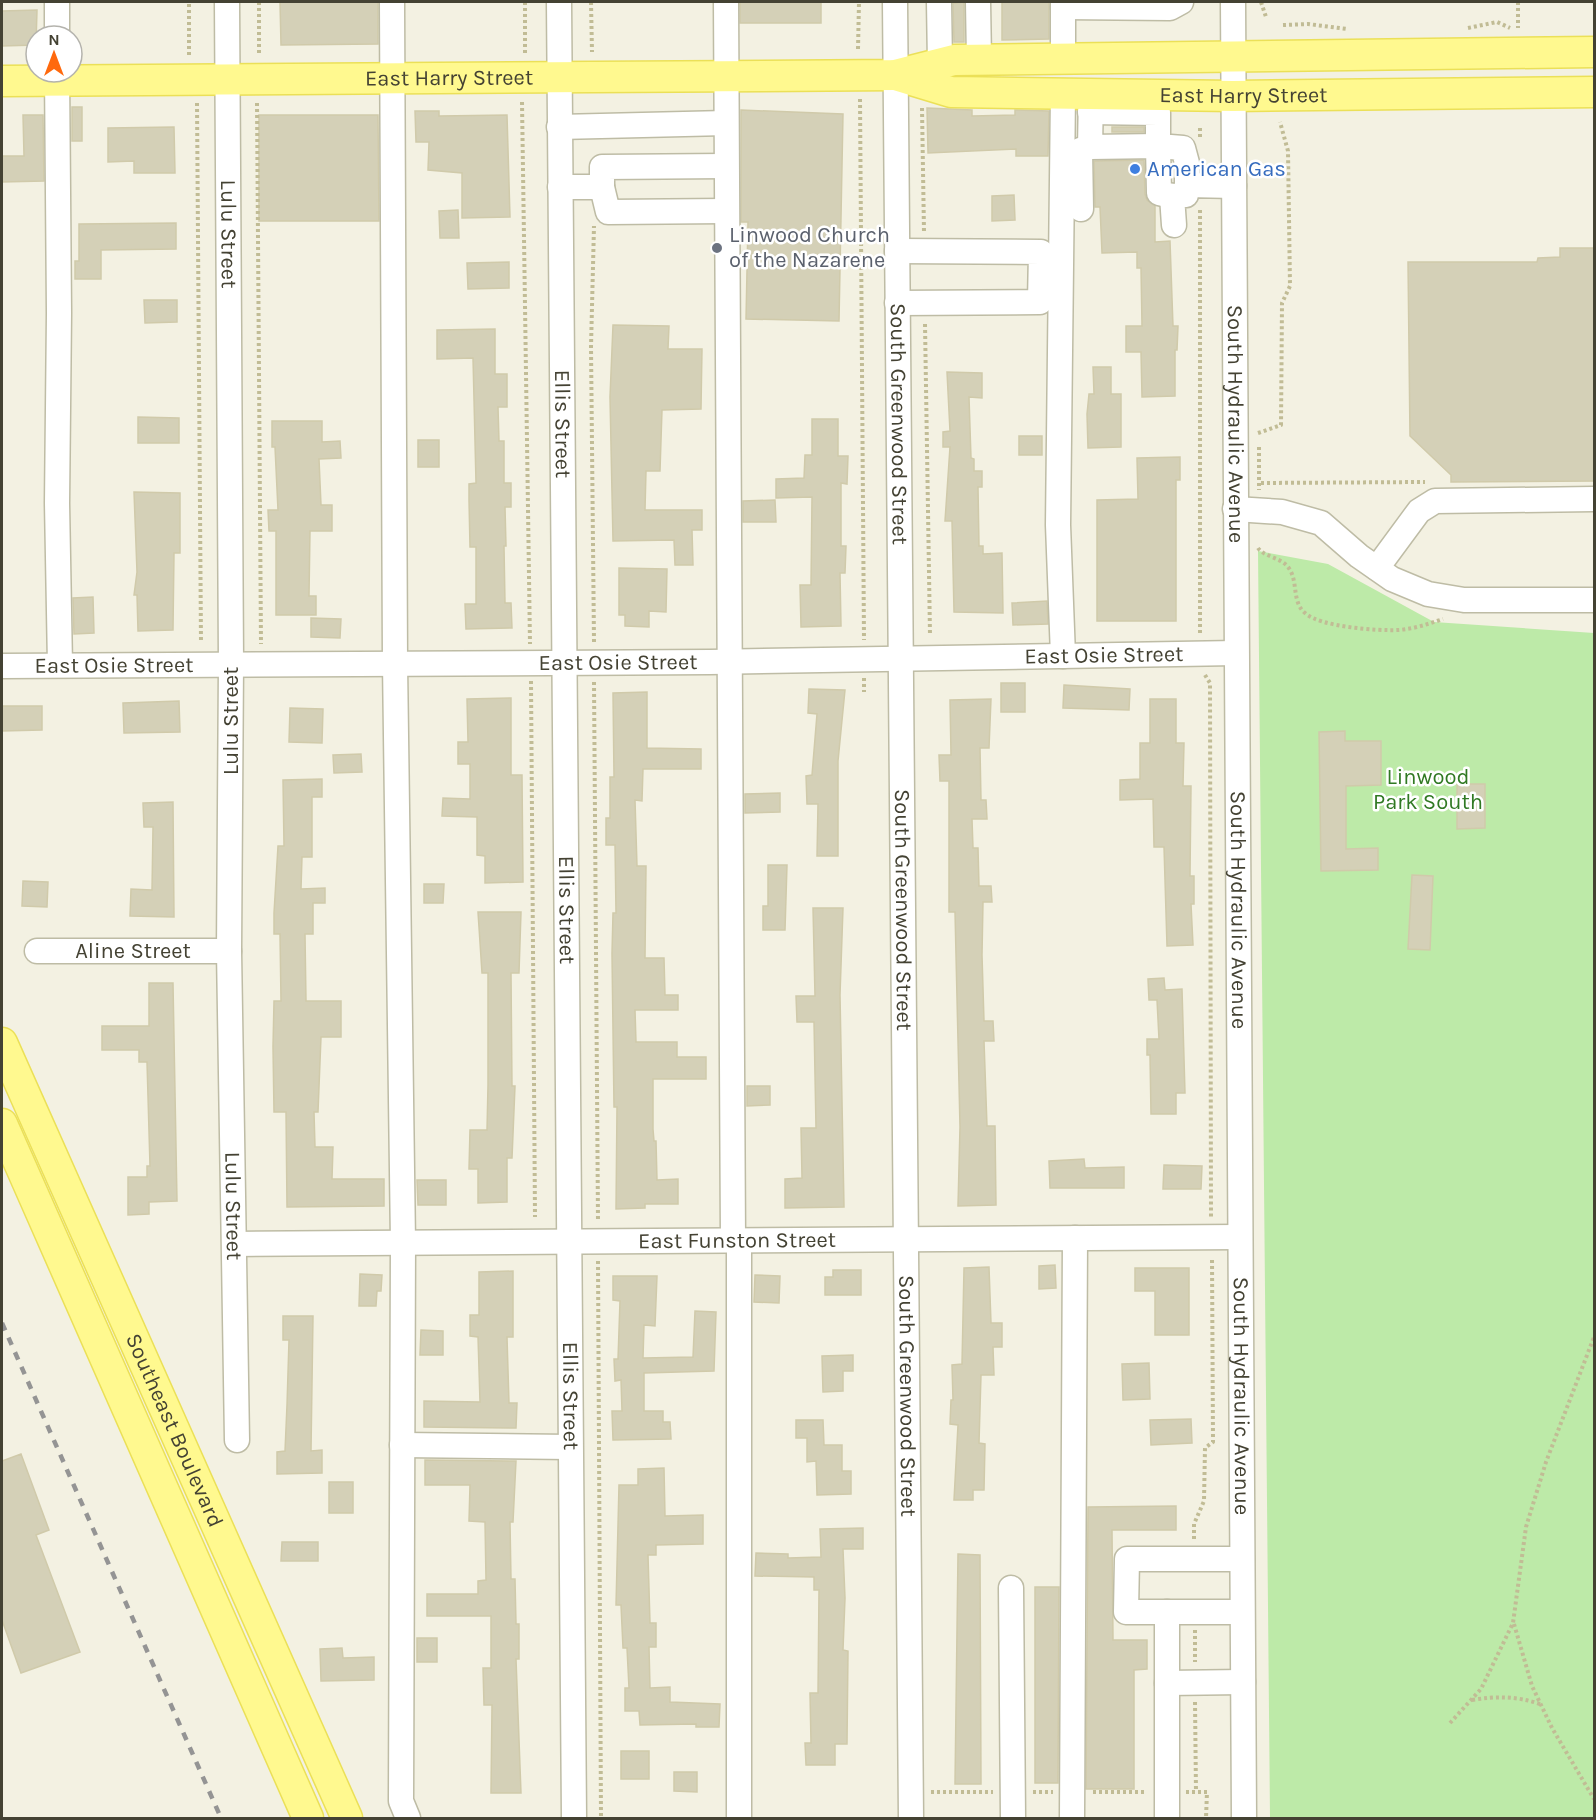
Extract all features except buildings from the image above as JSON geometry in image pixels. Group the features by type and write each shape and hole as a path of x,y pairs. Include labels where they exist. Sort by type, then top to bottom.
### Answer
{"main road":[{"name":"East Harry Street","path":"84,77 227,80 895,75 954,60 1594,52"},
{"name":"East Harry Street","path":"895,75 951,92 1158,104 1233,96 1594,92"},
{"name":"East Harry Street","path":"2,81 24,79"},
{"name":"Southeast Boulevard","path":"2,1043 347,1818"},
{"name":"Southeast Boulevard","path":"2,1124 308,1818"}],"street":[{"path":"57,2 57,24"},
{"name":"Lulu Street","path":"227,2 231,663 229,951 237,1440"},
{"path":"392,2 395,663 403,1243 401,1801 408,1818"},
{"name":"Ellis Street","path":"560,2 559,127 573,1818"},
{"path":"726,2 739,1818"},
{"name":"South Greenwood Street","path":"895,2 904,1239 911,1818"},
{"path":"939,2 940,63"},
{"path":"978,2 979,60"},
{"path":"1063,59 1063,4 1170,8 1182,2"},
{"name":"South Hydraulic Avenue","path":"1233,2 1234,186 1245,510 1236,653 1244,1818"},
{"path":"57,84 59,314 57,503 60,665"},
{"path":"1081,100 1090,147"},
{"path":"1064,656 1058,525 1081,100"},
{"path":"1158,104 1158,146"},
{"path":"559,127 726,123"},
{"path":"1081,208 1080,150 1090,147 1183,148 1187,163 1186,189 1174,225"},
{"path":"726,166 602,167 598,187 608,212 726,212"},
{"path":"1186,189 1234,186"},
{"path":"560,187 598,187"},
{"path":"897,251 1041,252 1040,302 897,303"},
{"path":"1377,568 1419,511 1435,501 1594,499"},
{"path":"1245,510 1282,512 1321,523 1392,579 1428,594 1464,600 1594,600"},
{"name":"East Osie Street","path":"2,666 729,661 1236,653"},
{"name":"Aline Street","path":"37,951 229,951"},
{"name":"East Funston Street","path":"235,1244 1239,1237"},
{"path":"1072,1818 1075,1238"},
{"path":"402,1444 570,1448"},
{"path":"1242,1559 1127,1559 1126,1612 1242,1612"},
{"path":"1011,1588 1013,1818"},
{"path":"1167,1612 1167,1818"},
{"path":"1167,1683 1242,1682"}],"path":[{"path":"189,2 189,56"},
{"path":"259,2 259,55"},
{"path":"525,2 525,53"},
{"path":"591,2 592,52"},
{"path":"858,49 859,2"},
{"path":"1261,2 1266,17"},
{"path":"1518,2 1518,28"},
{"path":"860,98 864,692"},
{"path":"922,100 924,251"},
{"path":"197,103 201,643"},
{"path":"257,103 261,644"},
{"path":"1280,122 1288,151 1290,286 1282,303 1281,425 1258,432 1261,483 1245,510 1258,551 1282,561 1289,568 1296,582 1297,601 1304,613 1318,621 1397,630 1419,627 1448,617"},
{"path":"1200,126 1200,138"},
{"path":"598,187 591,347 601,1818"},
{"path":"1186,189 1198,440 1201,654 1203,671 1210,683 1213,1442 1205,1448 1204,1501 1194,1524 1194,1559"},
{"path":"925,303 930,635"},
{"path":"1450,1723 1471,1700 1489,1673 1514,1623 1526,1527 1546,1462 1594,1337"},
{"path":"1195,1612 1196,1792"},
{"path":"1514,1623 1532,1686 1540,1704 1594,1799"},
{"path":"1471,1700 1499,1696 1521,1698 1540,1704"}],"green space":[{"name":"Linwood Park South","path":"1258,551 1328,564 1434,622 1594,633 1594,1818 1270,1818"}],"railway":[{"path":"2,1323 221,1818"}],"place":[{"name":"American Gas","path":"1135,169"},
{"name":"Linwood Church of the Nazarene","path":"717,248"}]}
